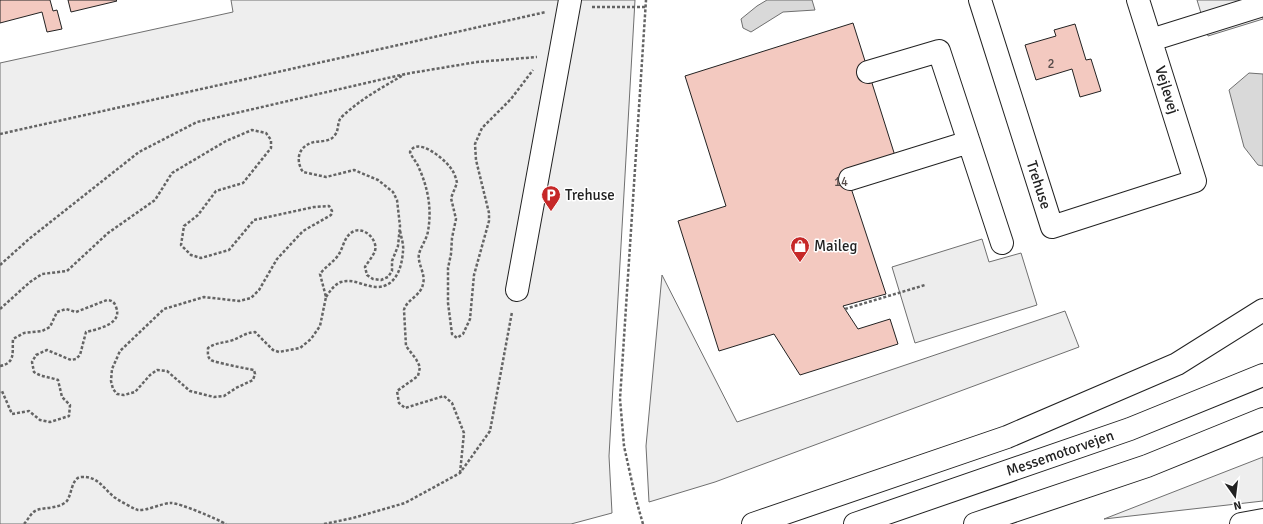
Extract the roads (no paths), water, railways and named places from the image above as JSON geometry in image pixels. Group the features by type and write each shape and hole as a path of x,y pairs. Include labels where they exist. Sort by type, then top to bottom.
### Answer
{"main road":[{"name":"Trehuse","path":"980,0 1052,227 1194,181"},
{"name":"Vejlevej","path":"1138,0 1194,181"},
{"path":"517,290 551,56 569,3"},
{"path":"1151,40 1263,5"},
{"path":"868,72 939,51 1002,243"},
{"path":"851,184 970,146"},
{"path":"753,524 1007,437 1176,364 1263,310"},
{"name":"Messemotorvejen","path":"855,524 1130,430 1263,375"},
{"path":"975,524 1147,466 1263,419"},
{"path":"1240,524 1263,520"}],"place":[{"name":"Trehuse","path":"551,212"},
{"name":"Maileg","path":"800,263"}]}
